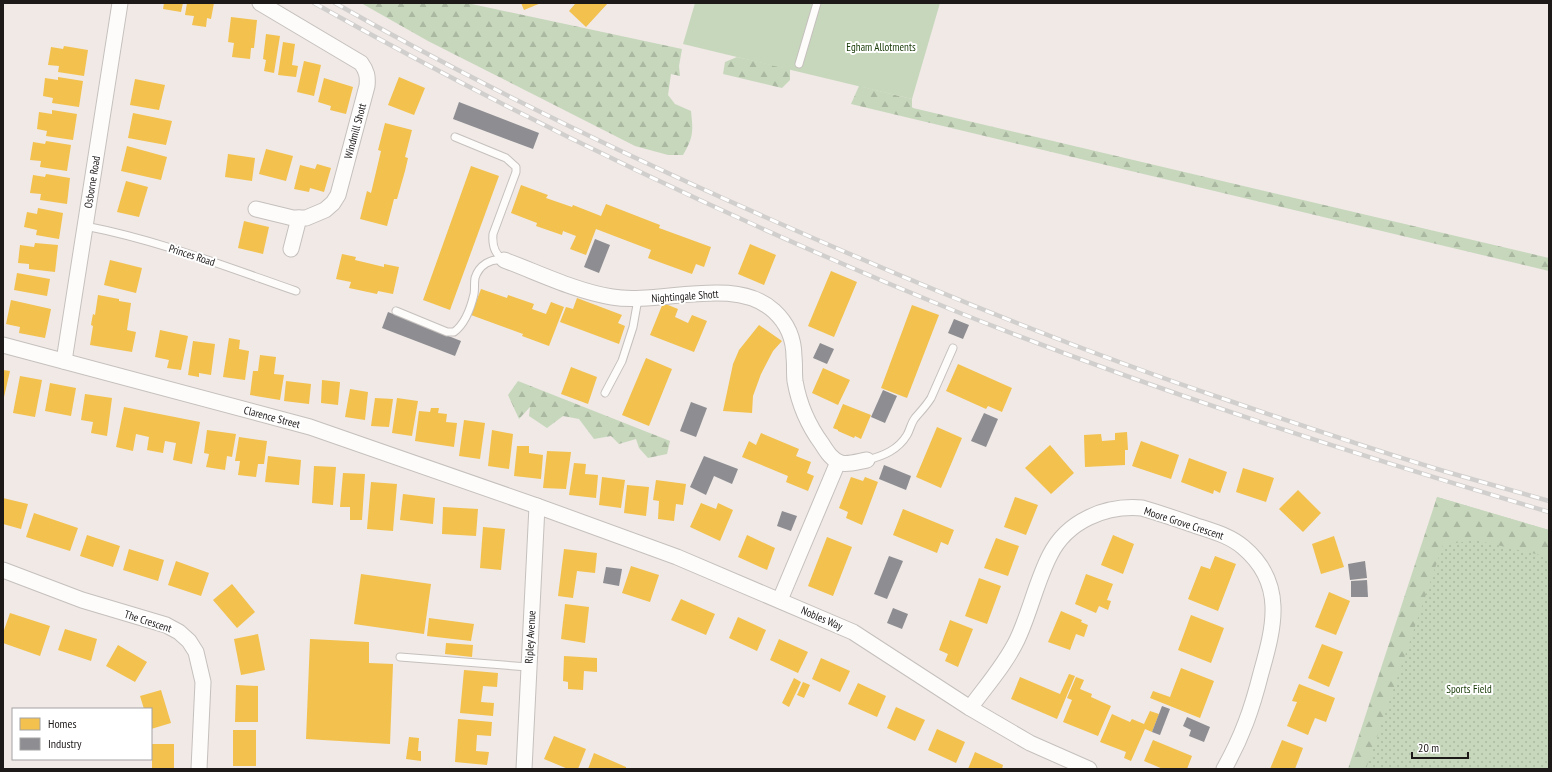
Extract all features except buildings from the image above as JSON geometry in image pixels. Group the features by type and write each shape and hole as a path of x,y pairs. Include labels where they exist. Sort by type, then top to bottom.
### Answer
{"street":[{"name":"Osborne Road","path":"64,361 120,3"},
{"name":"Windmill Shott","path":"256,209 293,218 306,218 325,210 332,203 338,195 367,86 367,71 361,63 260,3"},
{"path":"291,249 300,218"},
{"name":"Nightingale Shott","path":"504,260 585,290 612,297 638,299 724,293 746,296 766,305 782,319 791,336 794,355 795,379 805,416 817,438 829,455 838,462"},
{"name":"Clarence Street","path":"3,345 310,427 537,506"},
{"path":"781,601 782,595 838,462 842,464 867,460"},
{"name":"Nobles Way","path":"537,506 677,557 853,632 970,708 1030,743 1089,769"},
{"name":"Ripley Avenue","path":"524,769 537,506"},
{"name":"Moore Grove Crescent","path":"970,708 1003,663 1017,640 1050,556 1057,543 1083,520 1098,513 1114,508 1142,508 1230,538 1244,548 1264,570 1270,587 1274,614 1268,646 1250,714 1242,735 1224,769"},
{"name":"The Crescent","path":"3,570 82,600 166,625 179,632 189,641 196,652 202,682 199,769"}],"lane":[{"path":"799,64 817,3"},
{"path":"455,137 506,158 516,167 516,172 493,234 492,242 497,256 504,260"},
{"name":"Princes Road","path":"85,226 109,230 194,255 296,291"},
{"path":"396,311 447,332 454,332 464,322 474,292 477,274 480,269 492,260 504,260"},
{"name":"Nightingale Shott","path":"605,393 622,361 633,327 638,299"},
{"path":"867,460 888,453 901,443 908,434 914,419 931,398 953,348"},
{"path":"400,657 528,667"}],"green space":[{"path":"361,3 467,3 682,49 679,66 680,76 671,74 668,95 675,104 691,111 692,133 689,143 683,155 668,155 635,146 428,41"},
{"name":"Egham Allotments","path":"695,3 940,3 912,99 683,44"},
{"path":"737,57 790,69 790,80 782,88 723,74 725,62"},
{"path":"859,86 912,99 913,108 1549,258 1549,271 851,104"},
{"path":"518,381 670,441 667,454 648,458 639,448 636,439 619,444 611,436 594,439 579,419 563,416 547,428 529,416 530,407 519,419 508,395"},
{"name":"Sports Field","path":"1437,497 1549,530 1549,769 1365,769"},
{"path":"1437,497 1549,530 1549,557 1475,540 1443,545 1366,769 1348,769"}],"railway":[{"path":"314,3 469,87 627,166 787,240 950,309 1098,366 1247,418 1549,512"},
{"path":"335,3 448,65 621,151 738,205 903,277 1118,362 1172,381 1420,464 1549,501"}]}
